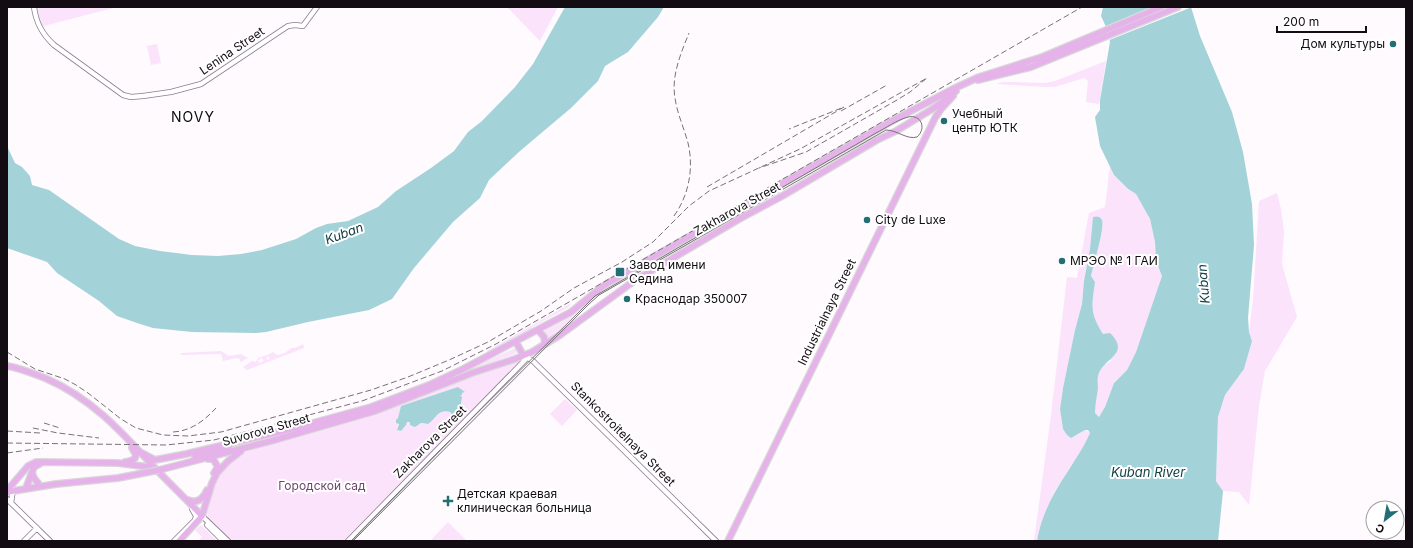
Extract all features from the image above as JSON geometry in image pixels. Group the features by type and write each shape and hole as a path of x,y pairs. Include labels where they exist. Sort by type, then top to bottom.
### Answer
{"main road":[{"path":"1048,57 1161,7"},
{"path":"1048,57 1178,7"},
{"name":"Zakharova Street","path":"516,342 571,312 608,283 930,101 939,99 979,77 1048,57"},
{"name":"Industrialnaya Street","path":"728,541 935,118 941,109 964,84"},
{"path":"939,99 941,109"},
{"name":"Zakharova Street","path":"525,357 560,335 634,281 877,140 920,117 934,108 939,99"},
{"path":"930,101 933,103 934,108"},
{"path":"920,117 932,113 935,115 935,118"},
{"path":"538,330 544,337 545,344"},
{"name":"Stankostroitelnaya Street","path":"516,342 525,357"},
{"name":"Suvorova Street","path":"140,452 152,459 158,460 291,429 371,407 429,385 516,342"},
{"name":"Suvorova Street","path":"27,486 38,483 138,475 260,444 375,411 472,373 525,357"},
{"path":"7,366 29,372 72,392 108,419 202,517"},
{"path":"7,370 28,375 70,394 99,416 160,478 202,517"},
{"name":"Suvorova Street","path":"200,459 291,429"},
{"path":"179,541 202,517 212,483 217,473 239,452 260,444"},
{"path":"118,463 134,459 136,455 132,448"},
{"path":"187,500 194,502 202,498 217,469 217,465 213,460 200,459"},
{"path":"9,489 33,467 50,462 118,463 149,466"},
{"path":"33,467 34,478 38,483"},
{"path":"27,486 33,467"},
{"name":"Suvorova Street","path":"9,489 56,482"}],"street":[{"name":"Lenina Street","path":"34,7 37,22 45,36 54,45 123,95 131,97 171,92 201,84 288,26 303,26 317,7"},
{"name":"Zakharova Street","path":"348,541 525,357"},
{"name":"Stankostroitelnaya Street","path":"525,357 533,361 580,406 716,541"},
{"path":"9,489 11,503"},
{"path":"7,499 50,541"},
{"path":"174,541 195,520 196,516 192,509"},
{"path":"202,517 223,541"},
{"path":"202,517 228,541"},
{"path":"24,541 37,528"}],"green space":[{"path":"34,7 117,7 40,27"},
{"path":"505,7 558,7 540,41 509,9"},
{"path":"157,44 161,63 151,65 147,46"},
{"path":"1106,61 1099,104 1086,102 1088,81 1084,78 1055,87 996,84 1003,82 1045,83 1055,81"},
{"path":"1110,166 1114,175 1127,189 1136,194 1150,219 1155,242 1156,261 1162,276 1136,352 1127,370 1114,383 1105,407 1099,417 1095,413 1095,400 1098,388 1097,377 1101,367 1111,361 1103,334 1096,323 1091,310 1095,282 1091,276 1102,224 1102,220 1100,218 1097,216 1094,217 1082,304 1075,330 1060,409 1063,429 1077,435 1085,430 1090,433 1083,448 1053,495 1045,513 1037,541 1034,541 1051,415 1067,277 1077,278 1089,213 1105,207"},
{"path":"1277,193 1284,231 1282,264 1297,317 1265,371 1259,406 1249,505 1239,492 1223,491 1216,481 1218,417 1225,395 1244,369 1252,341 1249,332 1253,300 1259,201"},
{"path":"571,303 569,307 532,327 532,331 489,353 487,351"},
{"path":"578,311 561,329 547,338 544,331"},
{"path":"303,344 304,348 247,370 243,367 252,361 256,362 258,358 273,352 277,355","holes":["261,357 264,361 259,363 258,360 261,359"]},
{"path":"515,348 517,351 515,354 448,379 448,378"},
{"path":"221,351 229,356 241,354 248,358 241,362 241,364 240,359 236,358 223,361 221,354 181,355 181,353"},
{"name":"Городской сад","path":"519,362 519,364 346,541 231,541 208,518 207,512 215,484 219,477 229,465 246,452 347,422 484,371","holes":["464,392 460,395 460,409 454,416 450,412 443,411 428,424 422,422 416,427 410,424 410,422 407,422 401,431 397,430 401,406"]},
{"path":"565,399 577,410 562,426 550,414"},
{"path":"448,522 467,541 430,541"},
{"path":"201,525 217,541 198,541 202,537 195,530"}],"water":[{"name":"Kuban","path":"565,7 664,7 658,17 628,52 605,66 598,81 571,108 520,151 489,180 480,198 453,222 414,268 392,299 369,310 256,333 192,332 153,328 117,316 99,301 57,273 47,262 7,248 7,146 15,163 22,167 30,176 32,185 49,190 119,239 135,246 192,255 218,256 241,254 262,250 296,239 327,224 348,221 378,207 396,191 454,151 468,132 482,121 515,87 533,64"},
{"name":"Kuban River","path":"1103,7 1191,7 1200,36 1232,112 1243,152 1252,204 1254,245 1248,318 1249,332 1252,341 1244,369 1225,395 1218,417 1216,481 1223,491 1218,541 1037,541 1049,504 1083,448 1090,433 1088,430 1085,430 1071,438 1067,435 1063,429 1060,409 1075,330 1082,304 1093,217 1097,216 1102,220 1100,239 1091,276 1095,282 1093,309 1095,320 1103,334 1110,333 1116,340 1118,346 1117,352 1101,370 1098,376 1095,413 1099,417 1105,407 1114,383 1127,370 1136,352 1162,276 1156,261 1155,242 1150,219 1136,194 1128,189 1114,175 1100,146 1095,117 1100,110 1100,100 1110,42 1107,29 1101,16"},
{"path":"458,387 465,392 460,395 462,397 458,415 453,416 450,412 443,411 428,424 421,423 415,427 410,425 410,422 407,422 401,431 397,430 399,424 396,423 396,420 398,418 401,406"}],"pier":[{"path":"1151,7 1192,7 1107,41 1104,27"}],"tram line":[{"path":"351,541 595,296 892,124 908,117 916,118 921,122 922,130 917,137 913,138 886,130 599,295 353,541"}],"railway":[{"path":"7,443 166,445 214,440 362,401 442,371 496,344 1082,7"},
{"path":"674,216 687,190 690,172 690,152 677,109 674,90 674,81 678,65 689,33"},
{"path":"7,352 35,369 65,379 76,385 121,419 136,428 163,435 188,436 221,432 371,390 408,377 488,342 541,311 574,288 622,262 653,242 689,206 709,191 800,149 927,78 910,92 897,100 806,152 759,168"},
{"path":"841,111 887,85"},
{"path":"707,187 844,107 789,129"},
{"path":"173,432 186,430 197,424 216,408"},
{"path":"44,423 60,428"},
{"path":"33,428 99,438"},
{"path":"7,431 40,433"},
{"path":"7,453 43,448"}],"place":[{"name":"Дом культуры","path":"1393,44"},
{"name":"Учебный центр ЮТК","path":"944,121"},
{"name":"City de Luxe","path":"867,220"},
{"name":"МРЭО № 1 ГАИ","path":"1062,261"},
{"name":"Завод имени Седина","path":"620,272"},
{"name":"Краснодар 350007","path":"627,299"},
{"name":"Детская краевая клиническая больница","path":"448,501"}],"district":[{"name":"NOVY","path":"193,117"}]}
